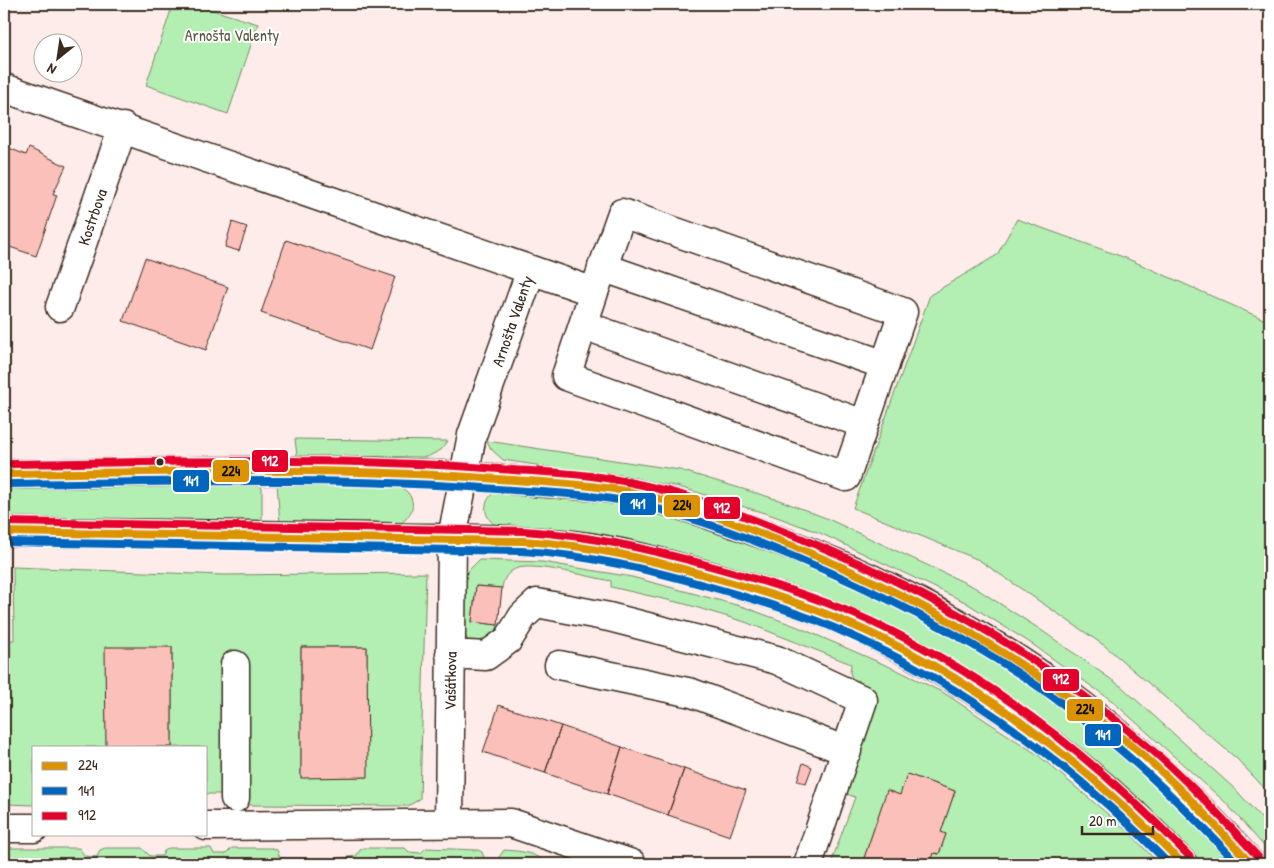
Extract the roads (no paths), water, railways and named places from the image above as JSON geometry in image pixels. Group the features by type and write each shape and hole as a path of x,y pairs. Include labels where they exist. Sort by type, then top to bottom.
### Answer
{"street":[{"name":"Arnošta Valenty","path":"4,88 532,270 472,435 452,538"},
{"name":"Kostrbova","path":"60,307 123,128"},
{"path":"622,213 903,312 846,476 566,376 598,280 622,213"},
{"path":"532,270 598,280 885,365"},
{"path":"583,325 864,424"},
{"path":"4,474 269,469 463,475 619,490 709,514 868,576 945,615 1003,648 1052,681 1148,758 1220,828 1251,864"},
{"path":"4,532 452,538 572,545 622,554 772,594 859,628 964,685 1008,713 1056,747 1109,792 1160,839 1183,864"},
{"name":"Vašátkova","path":"450,823 452,538"},
{"path":"450,654 486,656 508,640 523,616 537,603 609,617 777,660 863,700 808,864"},
{"path":"560,665 692,693 846,751"},
{"path":"235,666 235,798"},
{"path":"208,826 511,823 591,858 632,864"},
{"path":"4,828 32,828"}]}
